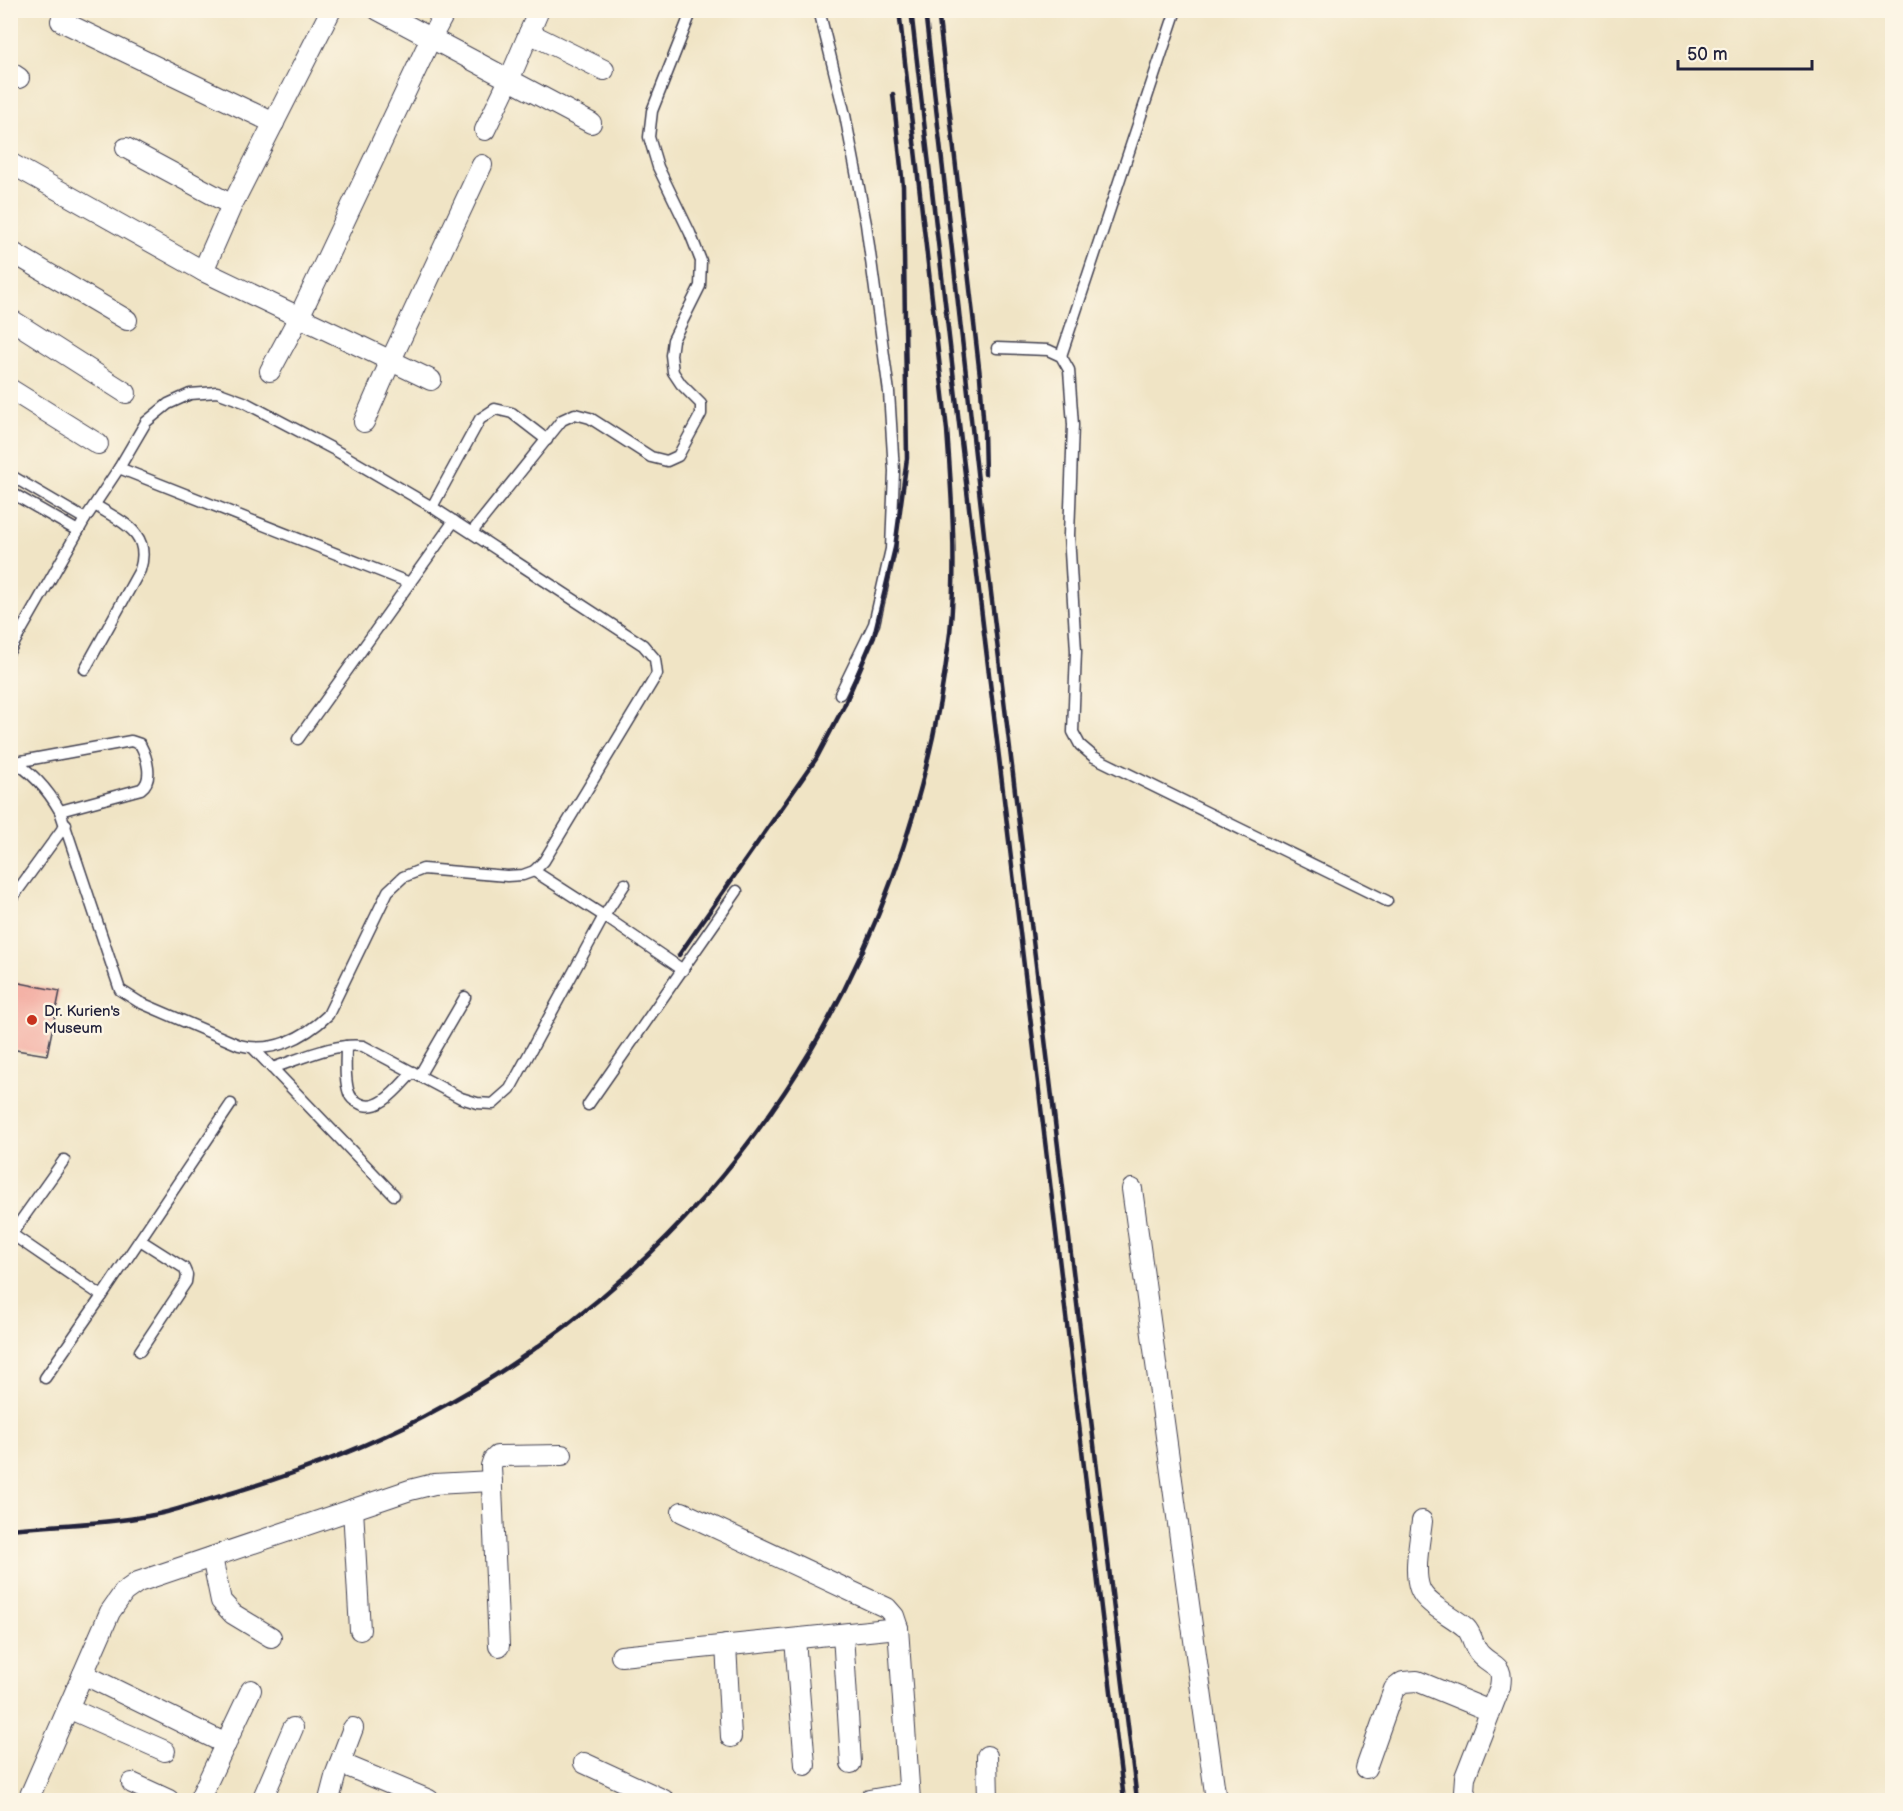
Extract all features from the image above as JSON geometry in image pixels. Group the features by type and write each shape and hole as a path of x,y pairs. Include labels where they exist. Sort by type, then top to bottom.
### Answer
{"street":[{"path":"203,271 232,204 331,10"},
{"path":"378,10 591,123"},
{"path":"270,371 299,317 430,38 446,10"},
{"path":"485,130 510,80 539,10"},
{"path":"62,21 274,123"},
{"path":"529,33 604,70"},
{"path":"126,148 232,204"},
{"path":"10,163 203,271 431,380"},
{"path":"364,422 482,165"},
{"path":"10,251 127,320"},
{"path":"10,319 126,393"},
{"path":"10,389 98,444"},
{"path":"1132,1189 1216,1800"},
{"path":"499,1646 491,1466 497,1456 562,1455"},
{"path":"28,1800 110,1612 124,1592 138,1582 434,1484 492,1481"},
{"path":"353,1509 360,1630"},
{"path":"682,1512 887,1608 894,1616 898,1629 910,1797 869,1800"},
{"path":"1422,1521 1417,1581 1421,1593 1468,1629 1474,1646 1481,1655 1499,1668 1502,1677 1491,1712 1465,1777 1464,1791 1468,1800"},
{"path":"212,1557 221,1601 233,1614 271,1636"},
{"path":"621,1656 898,1629"},
{"path":"843,1634 851,1763"},
{"path":"795,1639 805,1765"},
{"path":"726,1646 730,1737"},
{"path":"83,1674 226,1744"},
{"path":"1366,1768 1394,1689 1403,1682 1417,1681 1491,1712"},
{"path":"199,1800 251,1690"},
{"path":"68,1708 165,1751"},
{"path":"262,1800 293,1728"},
{"path":"329,1800 353,1728"},
{"path":"987,1756 988,1800"},
{"path":"340,1763 429,1800"},
{"path":"584,1763 664,1800"},
{"path":"132,1783 169,1800"}],"lane":[{"path":"472,532 562,420 575,414 590,418 651,458 666,461 678,456 701,414 700,404 673,372 671,356 673,340 700,286 700,261 690,232 658,167 649,137 652,111 692,10"},
{"path":"819,10 845,115 866,224 889,392 894,471 891,549 874,624 840,694"},
{"path":"1061,357 1176,10"},
{"path":"997,348 1048,350 1061,357 1069,370 1073,424 1069,535 1076,651 1073,732 1080,745 1094,757 1387,901"},
{"path":"10,650 85,519 146,422 168,404 190,394 217,392 244,402 333,449 472,532 643,645 655,659 657,674 544,861 534,871 523,875 507,876 423,869 403,877 388,891 328,1015 301,1036 277,1045 254,1049 239,1045 139,1002 120,990 60,811 50,794 13,761"},
{"path":"432,507 480,419 495,409 512,413 547,440"},
{"path":"119,468 410,584"},
{"path":"10,475 85,519"},
{"path":"10,492 78,531"},
{"path":"85,669 143,561 142,544 136,533 129,526 95,505"},
{"path":"298,739 454,521"},
{"path":"13,761 131,741 140,744 144,752 149,779 147,784 141,789 60,811"},
{"path":"10,901 66,824"},
{"path":"534,871 683,970"},
{"path":"272,1068 346,1046 363,1046 461,1098 477,1103 493,1104 510,1089 604,916 625,884"},
{"path":"588,1105 737,891"},
{"path":"346,1046 348,1091 352,1099 363,1106 375,1105 416,1074 465,997"},
{"path":"254,1049 394,1195"},
{"path":"45,1378 231,1104"},
{"path":"64,1160 11,1234 102,1296"},
{"path":"140,1240 184,1268 187,1275 186,1282 140,1351"}],"building":[{"name":"Dr. Kurien's Museum","path":"10,981 60,991 47,1055 10,1049"}],"railway":[{"path":"10,1529 115,1521 172,1511 319,1464 423,1417 530,1352 627,1275 712,1188 785,1092 845,987 894,875 929,757 950,633 953,557 947,430 899,10"},
{"path":"911,10 1124,1800"},
{"path":"925,10 985,543 1137,1800"},
{"path":"938,10 980,376 985,474"},
{"path":"679,955 816,759 844,706 874,636 895,548 907,458 903,186 893,94"}],"place":[{"name":"Dr. Kurien's Museum","path":"32,1020"}]}
